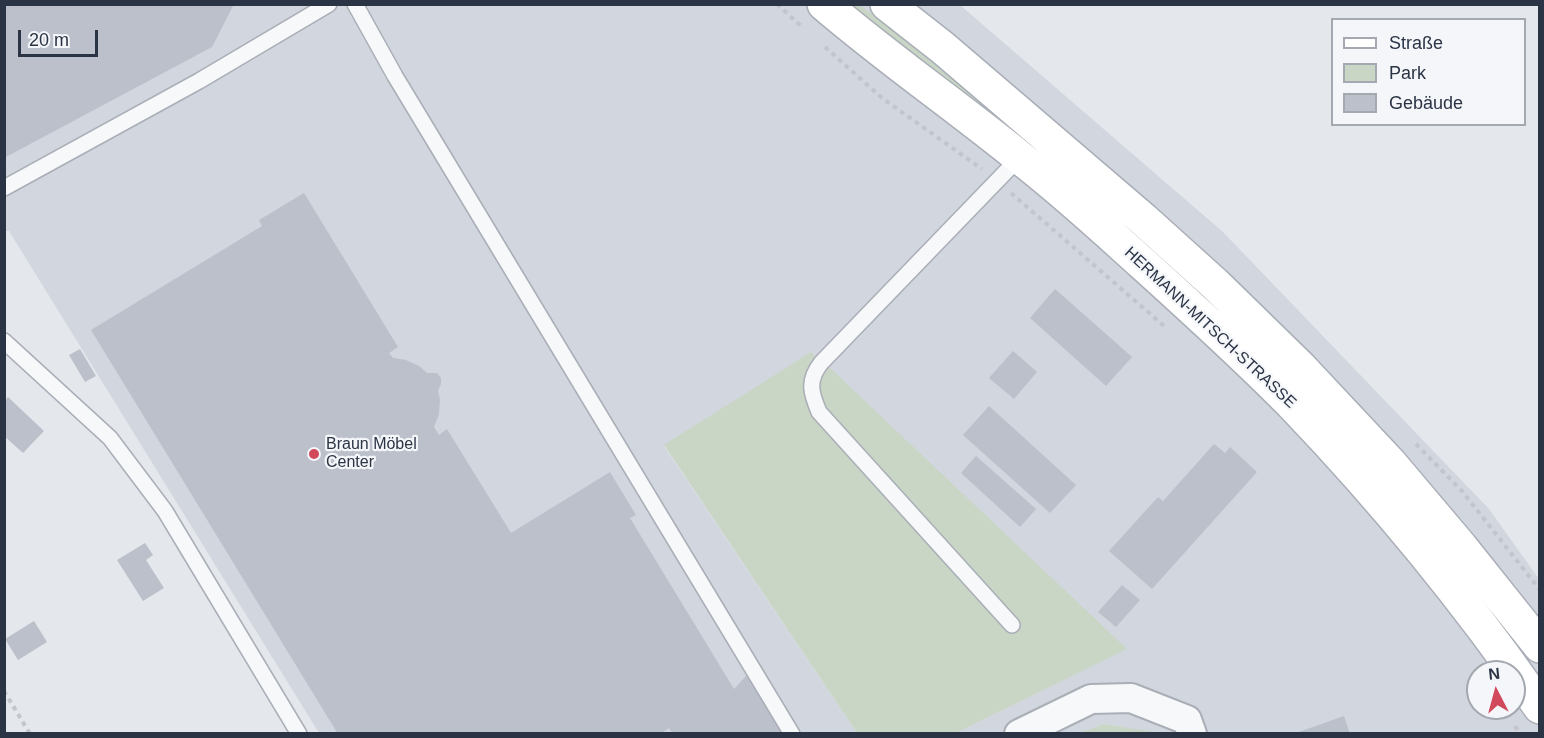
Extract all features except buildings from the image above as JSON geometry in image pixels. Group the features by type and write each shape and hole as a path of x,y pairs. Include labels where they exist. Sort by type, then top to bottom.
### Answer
{"main road":[{"name":"HERMANN-MITSCH-STRASSE","path":"887,4 943,48 1144,220 1215,284 1302,368 1390,463 1539,646"},
{"name":"HERMANN-MITSCH-STRASSE","path":"814,16 861,37 1020,157 1165,284 1293,405 1359,476 1442,575 1509,662 1539,707"}],"street":[{"path":"1019,734 1091,699 1131,698 1187,720 1192,734"}],"lane":[{"path":"4,188 199,81 328,4"},
{"path":"355,4 405,93 792,734"},
{"path":"1012,626 819,412 810,389 821,363 1020,157"},
{"path":"4,341 110,438 165,511 300,734"}],"path":[{"path":"777,4 814,16"},
{"path":"821,43 882,98 996,180 1166,328"},
{"path":"4,692 30,734"}],"shaded area":[{"path":"4,5 960,5 1223,232 1489,509 1539,579 1539,733 1160,734 1104,724 1079,733 956,733 1126,649 664,446 857,733 319,733 9,231 5,231"}],"green space":[{"path":"844,5 859,5 916,44 1222,309 1219,314"},
{"path":"811,352 1127,649 956,733 857,733 664,445"},
{"path":"1104,724 1160,733 1079,733"}],"place":[{"name":"Braun Möbel Center","path":"314,454"}]}
